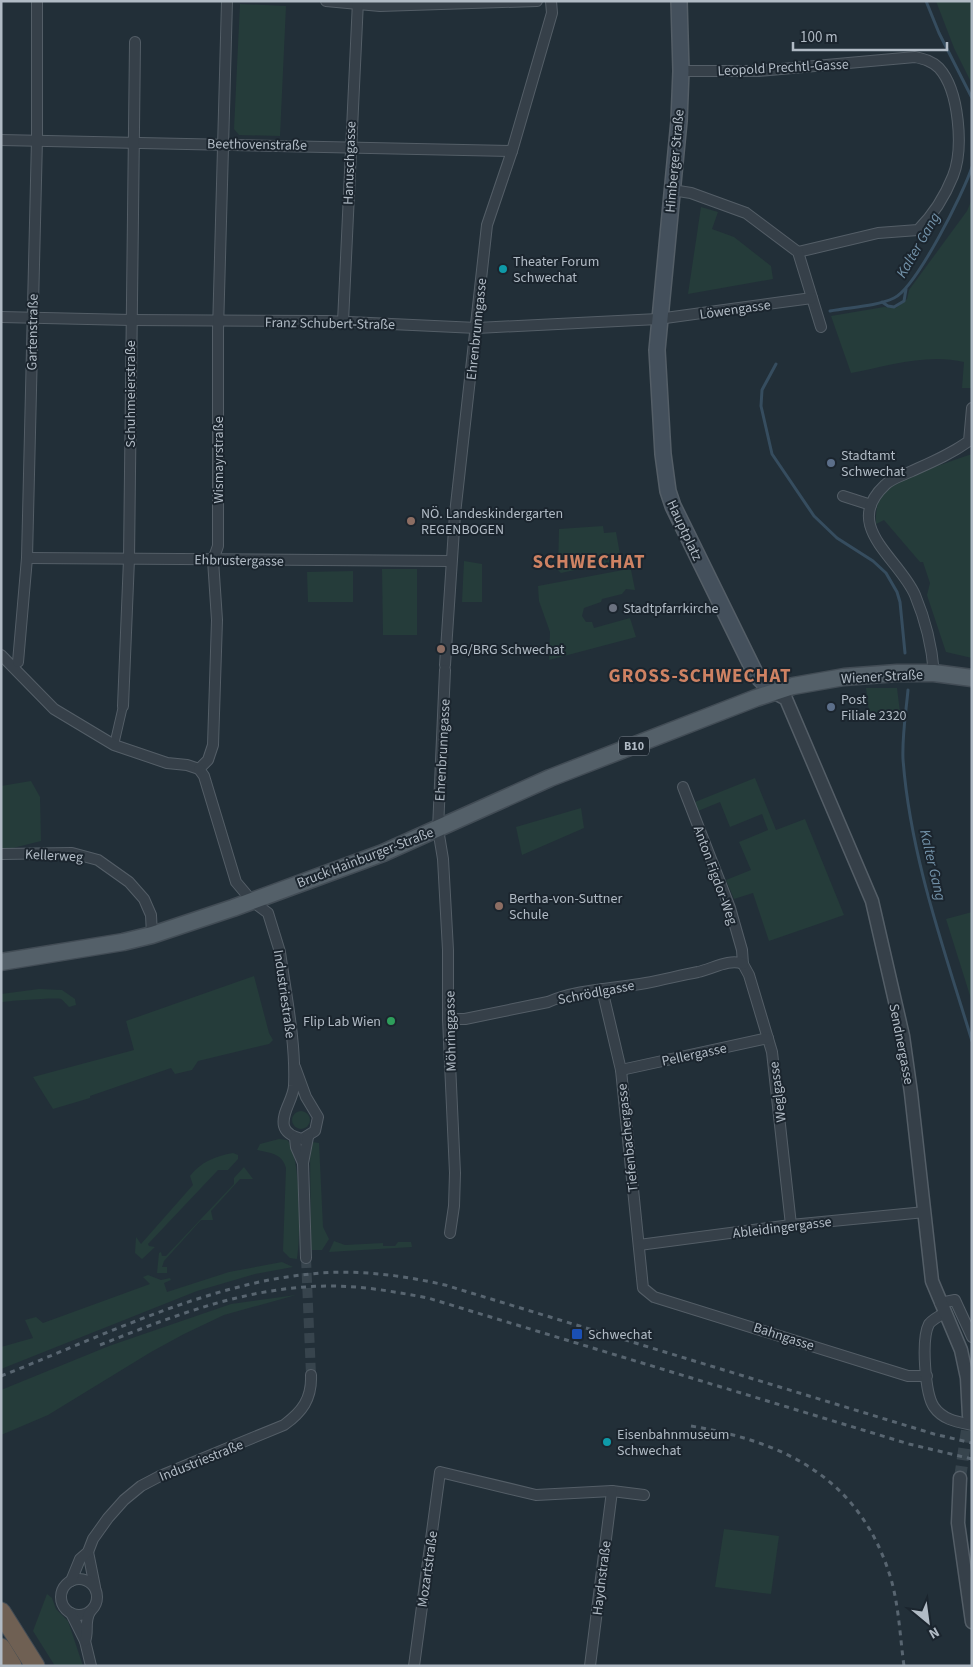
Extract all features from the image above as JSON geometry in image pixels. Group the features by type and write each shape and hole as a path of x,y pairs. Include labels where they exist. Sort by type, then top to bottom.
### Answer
{"highway":[{"path":"1,1612 35,1666"},
{"path":"1,1648 12,1666"}],"main road":[{"name":"Himberger Straße","path":"658,319 672,190 681,71 679,1"},
{"name":"Hauptplatz","path":"658,319 657,350 663,454 668,492 673,506 756,676 773,692"},
{"name":"Wiener Straße","path":"773,692 793,686 844,677 934,673 969,678"},
{"name":"Bruck Hainburger-Straße","path":"1,962 99,947 152,935 252,901 383,854 550,778 773,692"}],"street":[{"name":"Gartenstraße","path":"18,662 27,558 37,139 37,1"},
{"name":"Wismayrstraße","path":"199,769 208,760 213,745 217,620 213,560 218,546 218,320 227,1"},
{"path":"326,1 380,6 536,1"},
{"name":"Ehrenbrunngasse","path":"438,829 454,514 488,225 512,151 552,13 552,1"},
{"name":"Hanuschgasse","path":"343,322 358,3"},
{"name":"Schuhmeierstraße","path":"114,746 123,706 129,559 135,42"},
{"name":"Leopold Prechtl-Gasse","path":"681,71 760,71 915,57 929,60 940,69 951,94 958,117 959,135 954,174 931,217 918,230 878,233 798,252"},
{"name":"Beethovenstraße","path":"1,140 224,143 512,151"},
{"path":"672,190 691,194 746,213 798,252 803,260 821,327"},
{"name":"Löwengasse","path":"658,319 812,298"},
{"name":"Franz Schubert-Straße","path":"1,317 343,322 477,328 658,319"},
{"path":"934,673 932,653 915,594 870,531 870,505 872,499 886,483 951,454 969,441 972,408"},
{"path":"843,496 870,505"},
{"name":"Ehbrustergasse","path":"27,558 451,561"},
{"path":"1,655 54,709 114,746 158,761 187,765 199,769 204,776 236,882 252,901"},
{"path":"18,662 18,673"},
{"name":"Sendnergasse","path":"773,692 786,699 872,901 903,1036 925,1212 930,1272 942,1308 957,1338 964,1364 970,1420"},
{"name":"Anton Figdor-Weg","path":"683,787 730,908 742,950 743,964"},
{"name":"Möhringgasse","path":"438,829 443,859 455,1173 454,1206 450,1233"},
{"name":"Kellerweg","path":"1,854 72,853 98,860 129,882 144,899 151,915 152,935"},
{"name":"Industriestraße","path":"252,901 268,913 280,952 295,1067 294,1091 289,1108 283,1118 283,1125 289,1134 295,1138 296,1147 303,1163"},
{"name":"Schrödlgasse","path":"448,1020 465,1019 602,989 713,969 732,962 743,964"},
{"name":"Weglgasse","path":"743,964 749,975 768,1038 775,1071 792,1225"},
{"name":"Tiefenbachergasse","path":"602,989 620,1070 643,1288"},
{"name":"Pellergasse","path":"620,1070 768,1038"},
{"name":"Industriestraße","path":"295,1067 318,1117 318,1125 315,1131 308,1137 303,1163 306,1258"},
{"path":"289,1108 300,1103 312,1107"},
{"path":"295,1138 308,1137"},
{"name":"Ableidingergasse","path":"639,1245 792,1225 925,1212"},
{"name":"Bahngasse","path":"643,1288 654,1297 908,1376 927,1376"},
{"path":"970,1420 948,1419 937,1410 931,1400 924,1352 926,1332 942,1308 955,1300 972,1337"},
{"name":"Industriestraße","path":"71,1581 80,1559 88,1552 93,1540 108,1518 124,1500 142,1486 160,1476 284,1425 299,1415 310,1395 311,1375"},
{"name":"Mozartstraße","path":"414,1666 440,1472 536,1495 612,1491"},
{"path":"960,1478 958,1522 972,1622"},
{"path":"612,1491 644,1495"},
{"name":"Haydnstraße","path":"590,1666 612,1491"},
{"path":"85,1641 87,1635 86,1624 90,1612 96,1604 88,1552"},
{"path":"91,1666 85,1641 71,1613 64,1607 61,1598 63,1590 71,1581 82,1579 95,1588"},
{"path":"71,1613 80,1615 90,1612"}],"green space":[{"path":"936,1 972,1 972,84 954,48"},
{"path":"240,4 286,6 280,136 239,135 234,129"},
{"path":"972,199 972,388 962,388 964,362 950,360 922,360 851,373 831,316 884,307 896,308 907,299 909,290 967,211"},
{"path":"701,207 718,212 712,229 734,237 771,266 773,279 688,294"},
{"path":"972,454 972,658 946,652 927,595 930,583 923,562 920,562 884,520 876,524 876,511 883,493 897,481"},
{"path":"603,526 604,533 616,532 621,560 561,573 558,570 559,529"},
{"path":"464,561 482,564 482,602 462,602"},
{"path":"382,569 417,569 417,635 383,635"},
{"path":"631,570 635,590 626,589 622,594 602,599 601,602 584,608 582,616 586,622 592,622 594,628 630,618 636,637 549,660 550,632 539,601 538,586"},
{"path":"353,571 353,602 308,602 307,572"},
{"path":"866,688 897,688 900,712 869,713"},
{"path":"755,778 776,830 805,819 844,915 769,941 753,893 734,899 726,880 751,870 739,842 768,830 762,814 730,827 720,802 698,811 695,802"},
{"path":"31,781 40,797 41,841 1,851 1,786"},
{"path":"581,808 584,828 522,855 516,827"},
{"path":"972,912 972,1002 946,919"},
{"path":"254,976 269,1033 273,1040 269,1044 198,1061 192,1070 175,1074 171,1068 90,1096 90,1098 53,1109 33,1077 134,1050 126,1021"},
{"path":"39,989 62,990 75,999 76,1005 69,1007 62,1000 58,999 1,1002 1,994"},
{"path":"297,1111 305,1111 310,1116 308,1127 297,1129 292,1124 292,1116"},
{"path":"279,1139 287,1140 292,1148 295,1161 299,1197 297,1259 290,1258 283,1251 286,1168 282,1159 271,1153 257,1150 260,1144"},
{"path":"312,1142 319,1143 323,1227 329,1239 322,1250 311,1250 310,1148"},
{"path":"233,1153 238,1155 238,1159 228,1170 218,1170 148,1244 155,1247 142,1259 135,1253 136,1237 141,1244 193,1185 190,1176 194,1171 209,1160"},
{"path":"244,1167 253,1179 240,1179 211,1211 213,1220 201,1220 164,1261 162,1267 167,1267 167,1273 157,1273 159,1253 161,1252 162,1256 166,1256 234,1184 234,1178"},
{"path":"334,1241 345,1245 383,1243 383,1246 395,1246 398,1242 411,1242 412,1247 329,1252"},
{"path":"282,1262 293,1267 255,1274 197,1291 1,1369 1,1347 33,1338 25,1320 36,1317 43,1323 150,1284 143,1277 148,1275 161,1280 170,1278 171,1280 164,1283 167,1292 229,1272"},
{"path":"296,1295 224,1315 151,1352 48,1415 1,1435 1,1390 109,1346 231,1304"},
{"path":"724,1529 779,1536 771,1594 715,1587"},
{"path":"47,1594 52,1598 56,1609 68,1621 83,1666 55,1666 33,1631"}],"waterway":[{"name":"Kalter Gang","path":"926,1 939,33 972,98"},
{"name":"Kalter Gang","path":"830,311 887,301 903,291 926,259 950,217 972,167"},
{"path":"882,302 894,307 904,301 906,289"},
{"name":"Kalter Gang","path":"776,364 762,390 761,406 772,454 814,516 837,538 873,561 886,573 897,592 900,602 905,653"},
{"name":"Kalter Gang","path":"908,690 903,759 913,831 930,902 972,1041"}],"tunnel":[{"path":"306,1258 311,1375"},
{"path":"960,1478 969,1416"}],"railway":[{"path":"1,1376 153,1315 231,1289 310,1274 361,1273 412,1278 445,1285 934,1434 972,1443"},
{"path":"100,1345 184,1313 213,1304 271,1291 331,1286 380,1290 428,1298 909,1444 972,1459"},
{"path":"691,1426 726,1433 788,1455 815,1471 840,1491 860,1515 878,1544 891,1579 898,1611 904,1666"}],"place":[{"name":"Theater Forum Schwechat","path":"503,269"},
{"name":"Stadtamt Schwechat","path":"831,463"},
{"name":"NÖ. Landeskindergarten REGENBOGEN","path":"411,521"},
{"name":"Stadtpfarrkirche","path":"613,608"},
{"name":"BG/BRG Schwechat","path":"441,649"},
{"name":"Post Filiale 2320","path":"831,707"},
{"name":"Bertha-von-Suttner Schule","path":"499,906"},
{"name":"Flip Lab Wien","path":"391,1021"},
{"name":"Schwechat","path":"577,1334"},
{"name":"Eisenbahnmuseum Schwechat","path":"607,1442"}],"district":[{"name":"SCHWECHAT","path":"589,561"},
{"name":"GROSS-SCHWECHAT","path":"700,675"}]}
